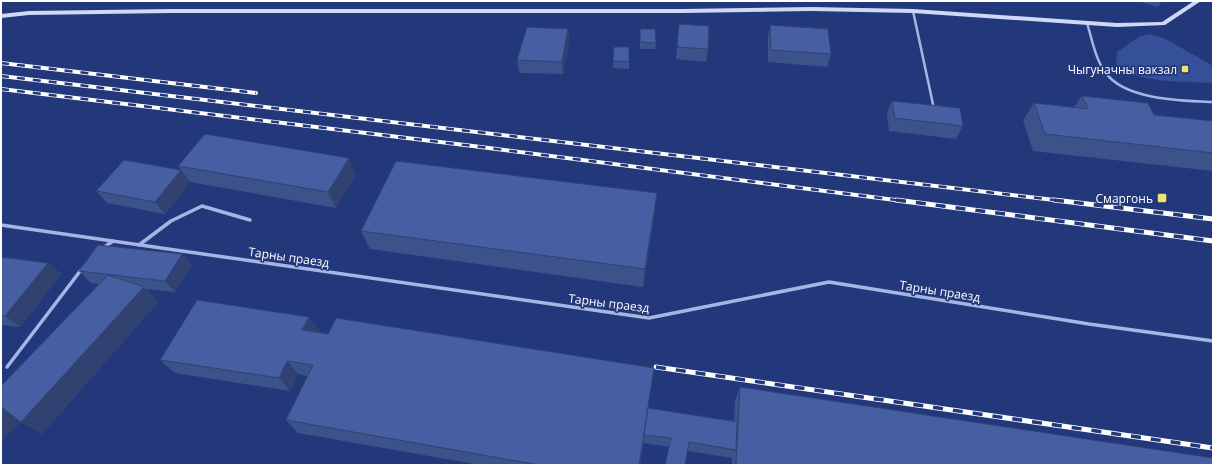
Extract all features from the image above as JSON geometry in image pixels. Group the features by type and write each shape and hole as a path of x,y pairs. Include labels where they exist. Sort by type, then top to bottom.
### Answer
{"street":[{"path":"1,16 37,13 315,10 508,12 811,9 913,11 1117,25 1163,24 1198,1"}],"lane":[{"path":"913,11 934,113"},
{"path":"1086,23 1098,53 1099,62 1107,74 1123,86 1152,96 1213,102"},
{"path":"139,245 171,221 202,206 250,220"},
{"name":"Тарны праезд","path":"1,225 649,318 829,282 1213,341"},
{"path":"97,251 113,241"},
{"path":"7,367 82,267"}],"shaded area":[{"path":"1150,34 1164,38 1210,64 1213,67 1213,83 1150,79 1127,72 1116,66 1117,52 1140,36"}],"building":[{"path":"679,24 709,26 708,49 677,47"},
{"path":"770,25 828,29 831,54 771,50"},
{"path":"527,27 568,29 562,62 517,60"},
{"path":"640,29 655,29 656,43 640,42"},
{"path":"614,47 629,47 629,62 613,61"},
{"path":"1082,96 1148,103 1154,115 1213,121 1213,153 1045,134 1034,103 1088,109"},
{"path":"892,101 960,108 963,126 895,118"},
{"path":"205,134 349,158 328,192 178,166"},
{"path":"124,160 181,170 155,202 96,191"},
{"path":"396,161 657,193 645,269 361,231"},
{"path":"98,245 182,254 165,281 79,271"},
{"path":"1,257 48,263 5,316 1,316"},
{"path":"108,275 144,287 21,422 1,407 1,386"},
{"path":"197,300 309,317 302,330 328,334 336,318 654,368 639,465 539,465 286,420 313,365 287,361 279,378 160,360"},
{"path":"740,387 1213,458 1213,465 736,465"},
{"path":"648,408 737,422 736,450 689,442 685,465 665,465 671,438 644,435"}],"railway":[{"path":"1,63 256,93"},
{"path":"1,76 1063,201"},
{"path":"1,89 473,146 903,201"},
{"path":"896,200 1213,241"},
{"path":"1054,200 1213,219"},
{"path":"656,367 1213,448"}],"place":[{"name":"Чыгуначны вакзал","path":"1185,69"},
{"name":"Смаргонь","path":"1162,198"}]}
